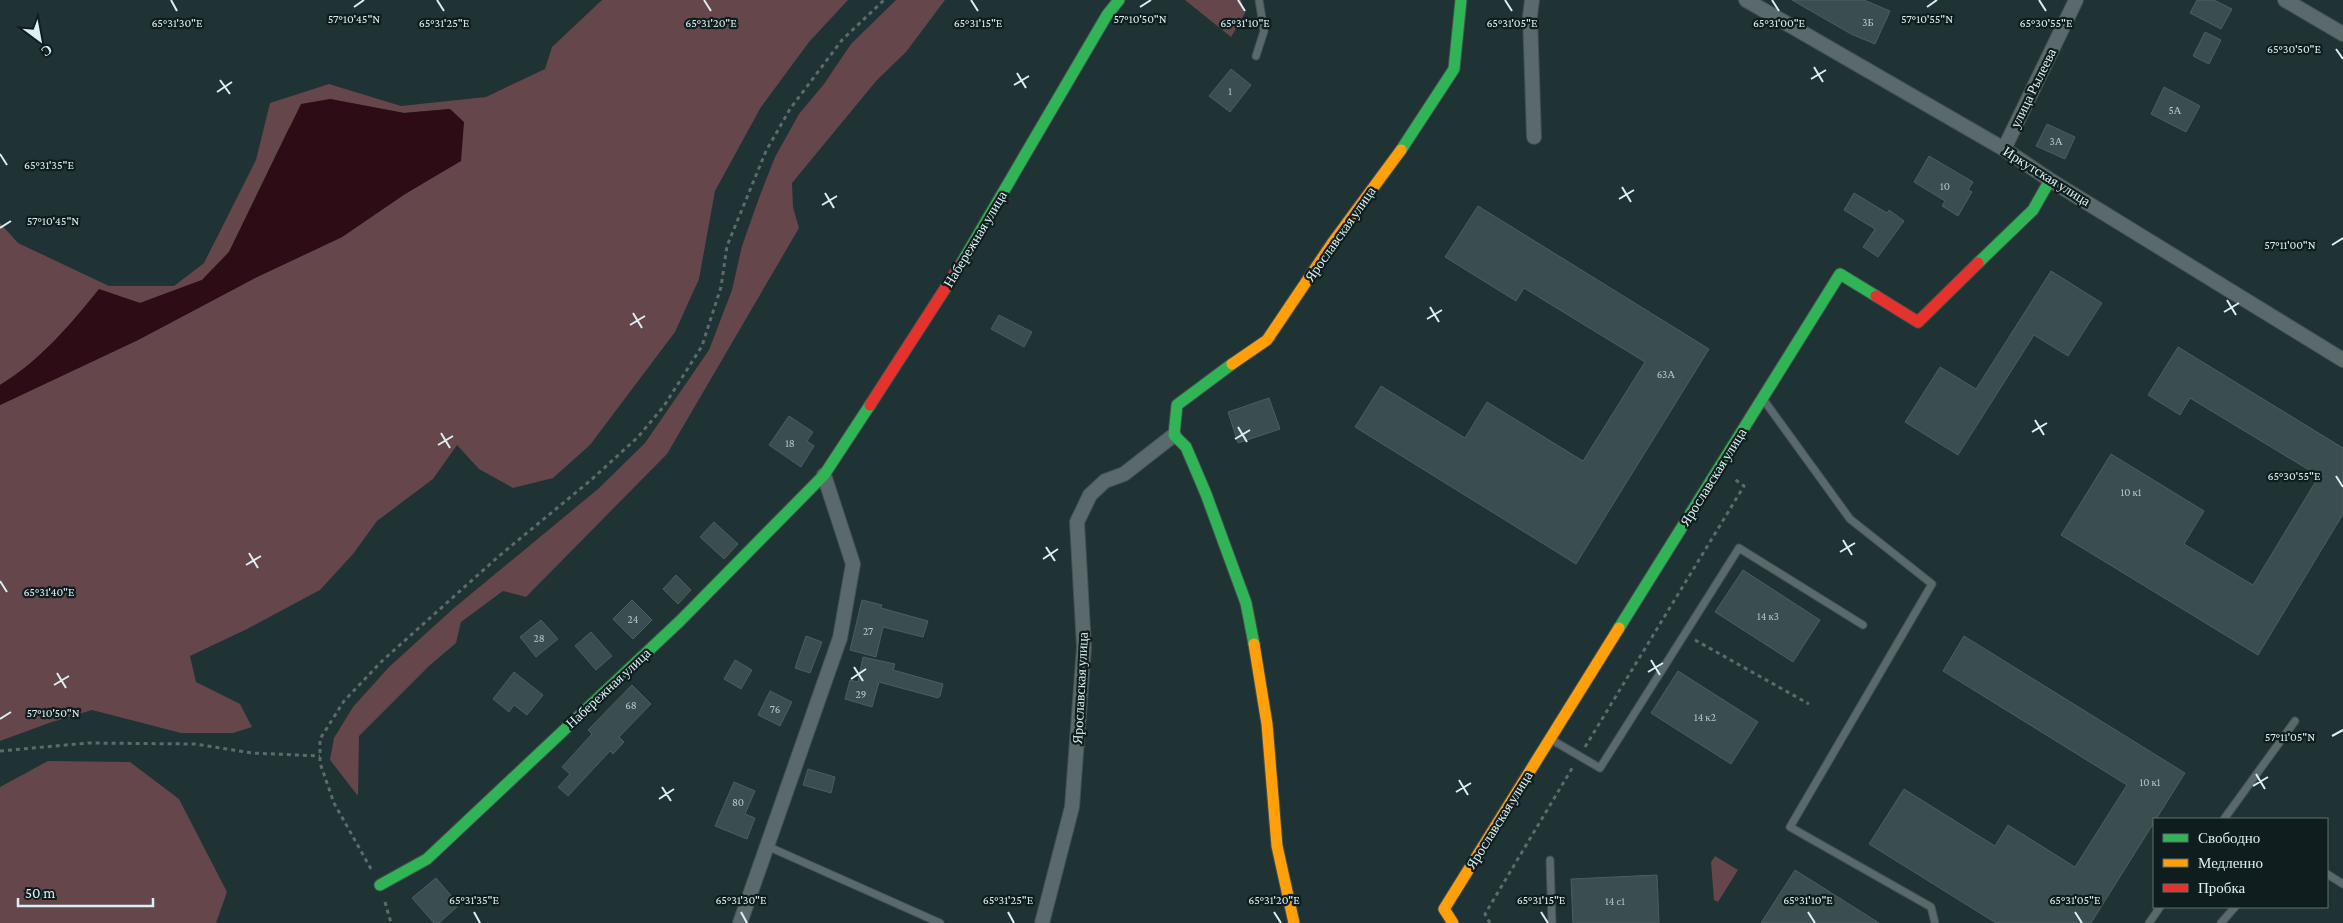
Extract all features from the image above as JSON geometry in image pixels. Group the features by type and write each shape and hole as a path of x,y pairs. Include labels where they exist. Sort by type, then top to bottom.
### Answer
{"street":[{"name":"Набережная улица","path":"380,885 427,859 680,621 824,475 956,273 1108,15 1119,0"},
{"name":"Ярославская улица","path":"1042,923 1072,807 1084,647 1077,522 1090,495 1105,481 1124,474 1174,435 1177,405 1267,340 1333,242 1404,146 1454,69 1462,0"},
{"path":"1532,0 1530,16 1534,137"},
{"name":"Иркутская улица","path":"1746,0 2004,149 2050,180 2343,360"},
{"name":"улица Рылеева","path":"2004,149 2076,0"},
{"path":"2285,0 2343,34"},
{"name":"Ярославская улица","path":"1453,923 1444,909 1761,397 1840,274 1918,322 2033,210 2050,180"},
{"path":"1174,435 1186,447 1220,531 1246,603 1258,661 1267,724 1276,846 1294,923"},
{"path":"740,923 840,638 853,564 824,475"}],"lane":[{"path":"1256,56 1264,32 1259,0"},
{"path":"1761,397 1850,519 1932,584 1790,827 1931,908 1935,923"},
{"path":"1550,738 1600,768 1686,635 1739,548 1863,625"},
{"path":"2225,818 2295,721"},
{"path":"767,846 940,923"},
{"path":"1550,860 1552,923"},
{"path":"2328,875 2343,884"},
{"path":"2149,923 2159,908"},
{"path":"2221,923 2234,908"}],"path":[{"path":"391,923 380,885 334,803 320,763 320,739 344,701 382,661 499,556 618,456 638,437 664,406 702,346 721,286 727,246 766,151 790,109 842,40 884,0"},
{"path":"1490,923 1485,914 1744,486 1718,468"},
{"path":"1686,635 1809,704"},
{"path":"0,751 88,743 195,744 252,753 320,756"}],"shaded area":[{"path":"602,0 848,0 809,42 761,107 715,191 699,279 675,332 590,445 553,478 513,488 479,469 457,445 433,479 377,521 353,554 320,590 247,629 190,656 196,682 240,704 252,727 233,733 181,733 92,710 0,741 0,405 138,340 257,277 342,237 405,194 460,161 450,109 404,113 330,99 289,128 229,252 202,280 140,303 99,290 41,354 0,385 0,223 18,243 109,286 174,286 204,263 256,160 270,103 329,84 401,106 486,97 545,69 552,47"},
{"path":"896,0 945,0 906,52 877,80 792,183 793,207 799,228 667,454 526,597 503,591 461,622 456,643 429,666 359,736 358,796 330,760 334,738 353,707 389,667 454,608 598,489 645,443 709,350 732,290 742,246 759,198 775,157 799,114 824,84 851,44"},
{"path":"1185,0 1241,0 1245,13 1231,37"},
{"path":"330,99 404,113 450,109 464,122 461,161 405,194 342,237 257,277 138,340 0,405 0,385 28,365 54,342 99,289 140,303 202,280 229,252 301,104"},
{"path":"48,761 130,762 179,799 227,892 216,923 0,923 0,787"},
{"path":"1715,856 1738,870 1718,902 1714,900 1711,862"}],"building":[{"path":"1792,0 1864,0 1890,11 1875,44 1851,34"},
{"path":"2197,0 2214,0 2232,9 2221,29 2190,13"},
{"path":"2205,32 2221,40 2209,64 2193,56"},
{"path":"1231,69 1251,85 1230,112 1209,96"},
{"path":"2164,87 2200,106 2186,132 2151,114"},
{"path":"2047,124 2075,137 2065,159 2036,146"},
{"path":"1929,156 1973,182 1968,190 1972,192 1958,216 1942,206 1945,201 1914,182"},
{"path":"1854,193 1887,213 1889,210 1904,221 1878,257 1863,247 1875,229 1844,210"},
{"path":"1478,206 1709,349 1576,564 1355,427 1381,386 1465,438 1487,402 1583,461 1645,362 1524,288 1516,301 1445,257"},
{"path":"2051,271 2102,303 2068,356 2034,335 1958,455 1905,422 1940,367 1976,389"},
{"path":"999,315 1032,332 1024,347 991,329"},
{"path":"2178,347 2343,448 2343,514 2258,655 2061,535 2111,454 2204,511 2184,544 2253,585 2319,476 2190,398 2180,415 2148,395"},
{"path":"1269,398 1280,429 1238,443 1228,412"},
{"path":"789,416 813,432 807,441 814,446 801,467 769,445"},
{"path":"714,522 738,544 724,559 700,537"},
{"path":"1743,570 1820,620 1793,662 1715,612"},
{"path":"676,575 691,590 678,604 663,589"},
{"path":"632,600 652,620 633,639 613,619"},
{"path":"862,600 882,605 881,608 928,621 923,637 883,627 876,657 850,650"},
{"path":"541,620 558,639 536,657 520,637"},
{"path":"591,632 612,656 596,670 575,646"},
{"path":"806,636 822,642 810,673 795,668"},
{"path":"1964,636 2185,773 2157,818 2153,818 2153,824 2091,923 1996,923 1869,844 1904,789 1995,846 2008,825 2075,867 2127,785 1943,671"},
{"path":"863,657 895,664 893,670 943,684 940,696 938,698 879,682 872,707 845,699 850,680 858,682"},
{"path":"735,660 752,670 741,689 724,679"},
{"path":"1678,671 1758,722 1731,764 1651,713"},
{"path":"514,672 543,695 527,715 514,705 509,712 493,699"},
{"path":"632,685 651,704 619,737 624,742 613,754 610,751 568,796 558,787 570,774 562,767 592,734 588,730"},
{"path":"770,691 792,702 780,726 758,715"},
{"path":"808,769 835,777 831,793 803,785"},
{"path":"734,782 755,791 745,814 755,818 747,839 715,826"},
{"path":"1795,870 1879,923 1761,923"},
{"path":"1657,875 1659,923 1573,923 1571,879"},
{"path":"436,878 459,905 439,923 434,923 412,898"}],"traffic: fast":[{"path":"961,264 1107,15 1119,0"},
{"path":"1401,150 1454,69 1461,0"},
{"path":"1978,263 2033,210 2050,180"},
{"path":"1619,628 1840,274 1876,296"},
{"path":"1232,364 1177,405 1174,435 1186,447 1206,494 1246,603 1254,644"},
{"path":"380,885 427,859 680,621 824,475 870,405"}],"traffic: slow":[{"path":"1232,364 1267,340 1333,242 1401,150"},
{"path":"1453,923 1444,909 1619,628"},
{"path":"1254,644 1267,724 1277,846 1294,923"}],"traffic: jam":[{"path":"1876,296 1918,322 1978,263"},
{"path":"870,405 961,264"}]}
